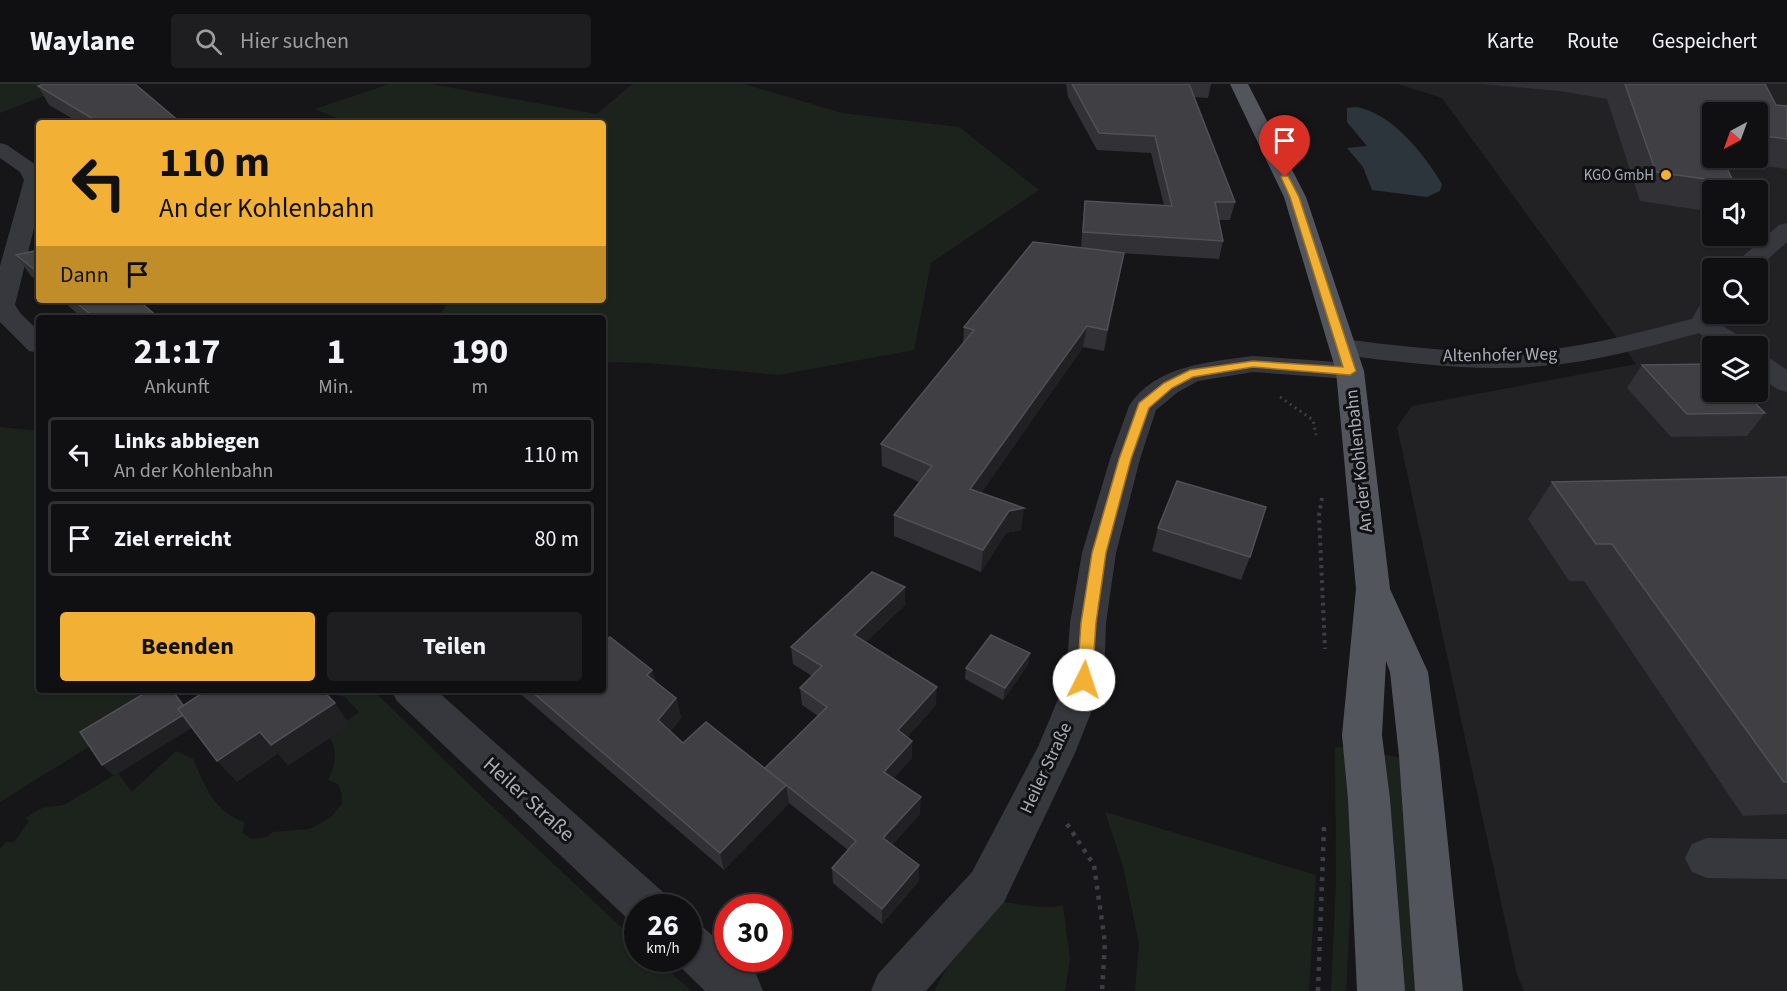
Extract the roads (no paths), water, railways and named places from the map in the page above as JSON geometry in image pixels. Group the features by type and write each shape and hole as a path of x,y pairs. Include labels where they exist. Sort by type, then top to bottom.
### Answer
{"main road":[{"name":"An der Kohlenbahn","path":"1243,92 1295,197 1346,359 1373,589 1362,735 1369,799 1381,991"},
{"name":"An der Kohlenbahn","path":"1373,589 1409,672 1419,756 1439,991"}],"street":[{"path":"0,149 29,168 35,180 2,304 11,319 36,342"},
{"path":"1756,258 1787,231"},
{"name":"Altenhofer Weg","path":"1346,359 1543,358 1645,339 1702,316"},
{"path":"1716,324 1727,336"},
{"name":"Heiler Straße","path":"895,991 988,887 1040,783 1084,680 1088,623 1099,553 1125,459 1143,406 1168,386 1190,374 1253,364 1346,359"},
{"path":"1768,370 1787,383"},
{"name":"Heiler Straße","path":"413,693 633,894"},
{"path":"1707,858 1787,859"},
{"path":"702,957 739,991"}],"place":[{"name":"KGO GmbH","path":"1666,175"}]}
